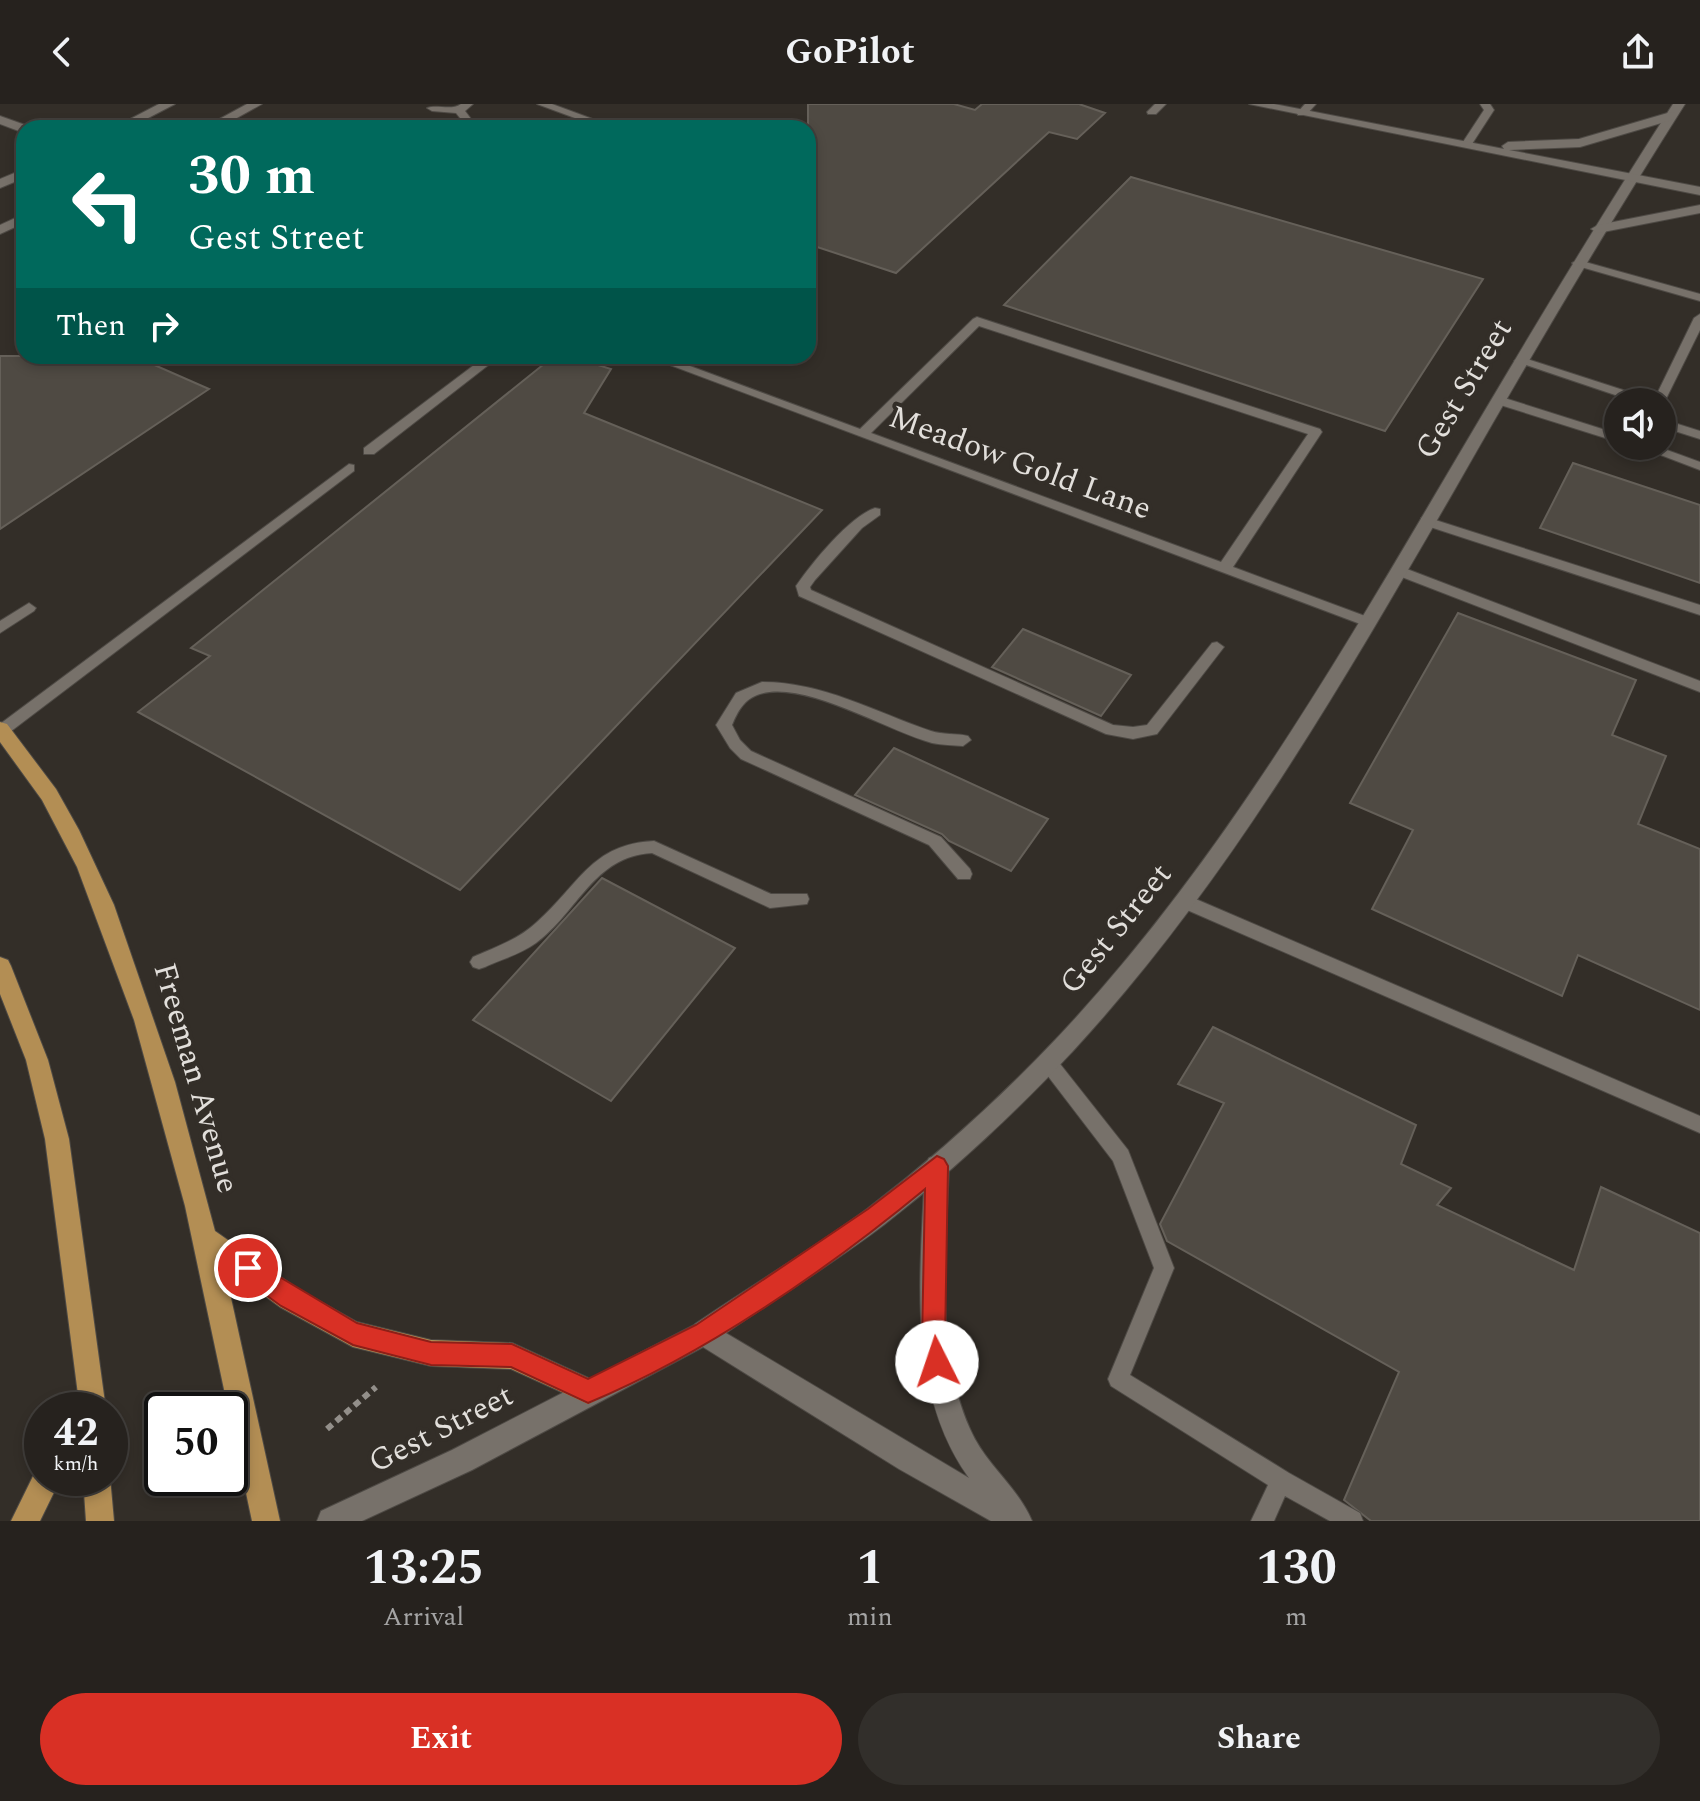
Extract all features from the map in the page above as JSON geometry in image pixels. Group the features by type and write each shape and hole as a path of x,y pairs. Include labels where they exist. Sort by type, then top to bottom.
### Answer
{"main road":[{"name":"Freeman Avenue","path":"1,730 16,747 72,835 120,941 158,1061 207,1239 266,1521"},
{"path":"0,966 37,1060 57,1139 92,1392"},
{"path":"207,1239 289,1298 353,1334 431,1353 512,1356 588,1391"},
{"path":"86,1392 91,1381"},
{"path":"25,1521 38,1496"},
{"path":"98,1496 100,1521"}],"street":[{"path":"136,120 169,104"},
{"path":"225,120 256,104"},
{"path":"1255,104 1307,109 1470,146 1700,191"},
{"path":"1470,146 1580,143 1675,110"},
{"name":"Gest Street","path":"331,1521 462,1460 588,1391 704,1333 875,1216 937,1166 1084,1023 1184,901 1368,622 1598,229 1675,110"},
{"path":"1598,229 1700,209"},
{"path":"937,1166 933,1341 940,1382 959,1437 1018,1521"},
{"path":"704,1333 909,1459 1018,1521"}],"lane":[{"path":"542,104 589,120"},
{"path":"1152,112 1161,104"},
{"path":"1470,146 1489,110 1485,104"},
{"path":"432,108 464,107"},
{"path":"1578,263 1700,298"},
{"path":"1666,388 1700,318"},
{"path":"862,434 977,321 1316,432 1224,569"},
{"path":"1520,361 1605,388"},
{"path":"369,451 483,364"},
{"name":"Meadow Gold Lane","path":"674,364 1368,622"},
{"path":"1498,400 1604,434"},
{"path":"1676,427 1700,435"},
{"path":"1676,458 1700,466"},
{"path":"1,730 349,468"},
{"path":"875,512 857,525 810,577 803,586 804,593 1111,730 1133,733 1152,730 1217,647"},
{"path":"1426,521 1700,610"},
{"path":"1399,571 1700,687"},
{"path":"0,628 29,608"},
{"path":"963,740 935,738 845,701 766,686 746,693 731,708 724,725 746,755 935,841 964,874"},
{"path":"479,962 531,938 607,858 635,845 654,847 770,901 801,899"},
{"path":"1184,901 1700,1125"},
{"path":"1047,1061 1121,1156 1164,1268 1118,1379 1281,1481 1352,1521"},
{"path":"1262,1521 1281,1481"}],"path":[{"path":"327,1429 376,1387"}],"building":[{"path":"808,104 954,104 975,110 982,104 1079,104 1105,113 1077,139 1049,132 896,273 816,247 816,120 808,120"},
{"path":"1131,177 1483,279 1385,431 1004,305"},
{"path":"0,356 16,356 16,364 152,364 209,389 0,529"},
{"path":"544,364 595,364 611,369 584,413 822,510 460,890 138,712 210,656 191,648"},
{"path":"1573,463 1700,505 1700,583 1540,528"},
{"path":"1458,613 1636,680 1612,735 1666,756 1638,824 1700,849 1700,1010 1578,955 1562,996 1372,909 1413,830 1350,803"},
{"path":"1023,629 1131,675 1101,716 992,667"},
{"path":"894,748 1048,819 1011,871 949,841 942,834 855,795"},
{"path":"602,878 735,948 611,1101 473,1020"},
{"path":"1213,1027 1416,1125 1401,1164 1451,1188 1437,1205 1574,1270 1601,1187 1700,1233 1700,1521 1371,1521 1344,1500 1399,1372 1167,1241 1160,1224 1224,1103 1178,1084"}],"route":[{"path":"248,1268 289,1298 353,1334 431,1353 512,1356 588,1391 704,1333 875,1216 937,1166 933,1341 937,1362"}]}
